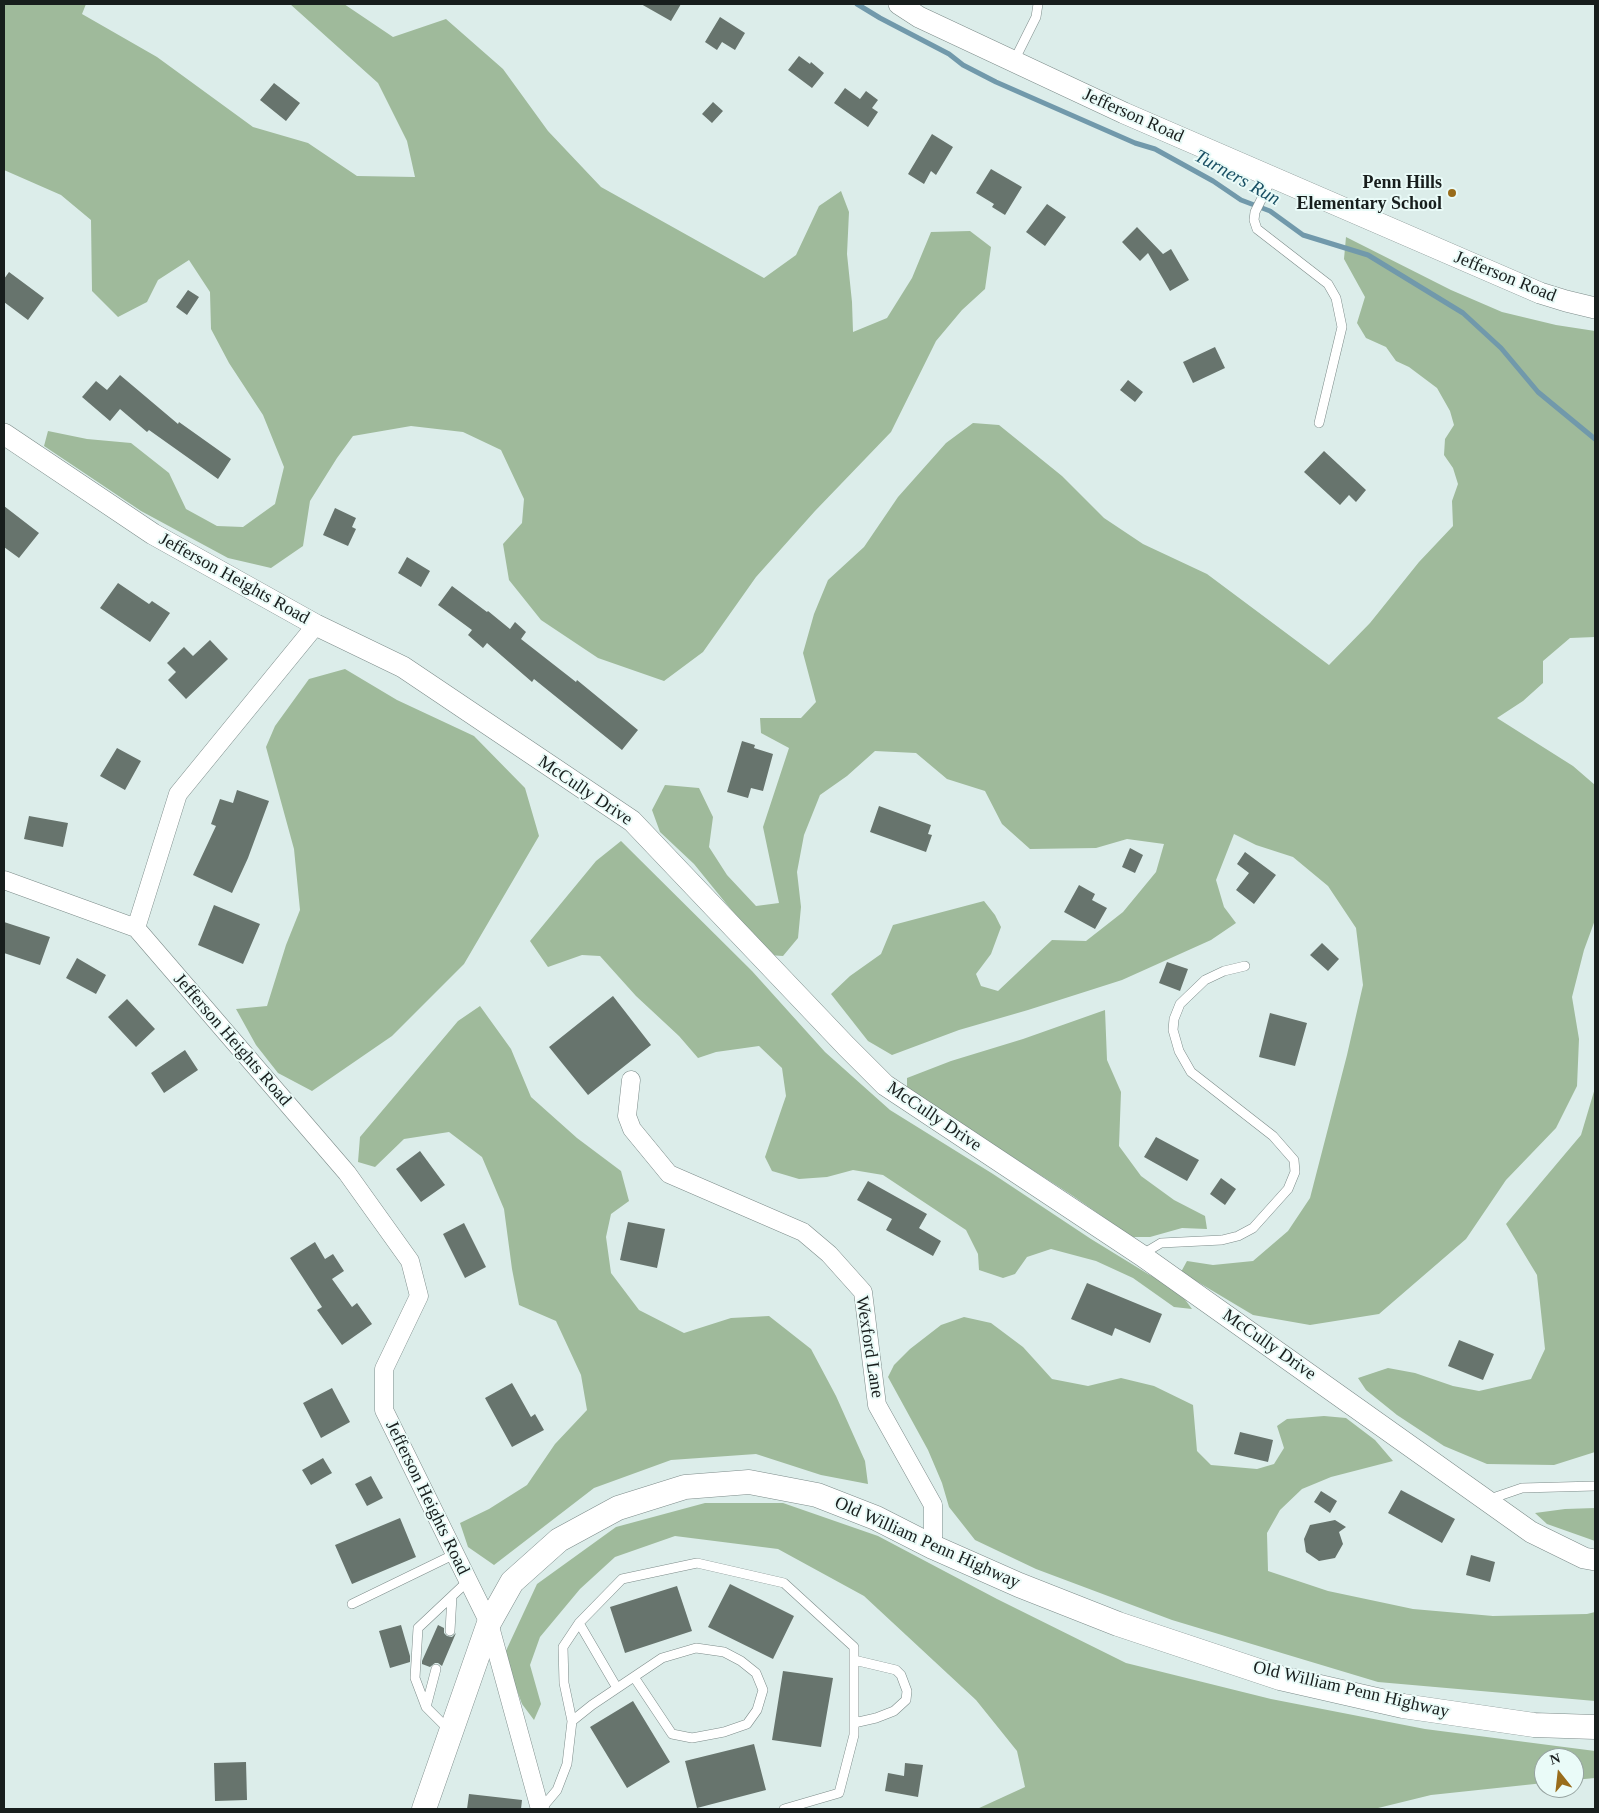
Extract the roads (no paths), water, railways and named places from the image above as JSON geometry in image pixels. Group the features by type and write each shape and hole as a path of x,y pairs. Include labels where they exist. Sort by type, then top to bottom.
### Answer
{"main road":[{"name":"Old William Penn Highway","path":"424,1809 489,1623 512,1582 559,1540 618,1508 685,1487 749,1482 817,1495 876,1518 933,1547 1019,1585 1118,1624 1280,1678 1412,1707 1534,1726 1595,1727"}],"street":[{"name":"Jefferson Road","path":"899,4 919,17 1124,113 1540,293 1595,308"},
{"name":"Jefferson Heights Road","path":"4,434 154,534 316,625 178,794 136,928 347,1173 410,1261 419,1296 384,1369 384,1410 489,1623 541,1809"},
{"name":"McCully Drive","path":"316,625 403,667 632,821 885,1085 1141,1255 1531,1532 1584,1558 1595,1560"},
{"path":"4,880 136,928"},
{"name":"Wexford Lane","path":"631,1080 627,1116 632,1129 669,1174 803,1232 829,1254 863,1292 878,1405 933,1505 933,1547"}],"lane":[{"path":"1014,61 1036,17 1038,4"},
{"path":"1272,177 1255,212 1254,220 1257,229 1328,284 1336,298 1342,327 1319,423"},
{"path":"1141,1255 1161,1243 1222,1240 1238,1236 1253,1228 1288,1189 1296,1172 1294,1160 1273,1136 1191,1072 1179,1050 1173,1030 1174,1019 1180,1004 1204,980 1224,971 1245,966"},
{"path":"1487,1500 1522,1488 1595,1486"},
{"path":"352,1604 455,1554"},
{"path":"541,1809 557,1790 567,1764 572,1721 564,1683 563,1647 579,1623 622,1579 697,1563 784,1583 854,1647 854,1736 839,1793 784,1809"},
{"path":"451,1732 426,1707 414,1678 418,1628 468,1581"},
{"path":"450,1631 452,1596"},
{"path":"579,1623 617,1688"},
{"path":"572,1721 592,1705 662,1658 696,1648 724,1652 741,1662 756,1673 763,1690 757,1710 747,1724 724,1732 692,1738 672,1734 634,1677"},
{"path":"854,1660 896,1670 901,1675 907,1691 906,1700 894,1711 876,1718 854,1723"},
{"path":"426,1707 436,1669"}],"waterway":[{"name":"Turners Run","path":"857,4 996,82 1135,143 1155,149 1213,181 1241,200 1270,211 1303,235 1368,255 1463,313 1501,348 1538,392 1595,439"}],"place":[{"name":"Penn Hills Elementary School","path":"1452,193"}]}
